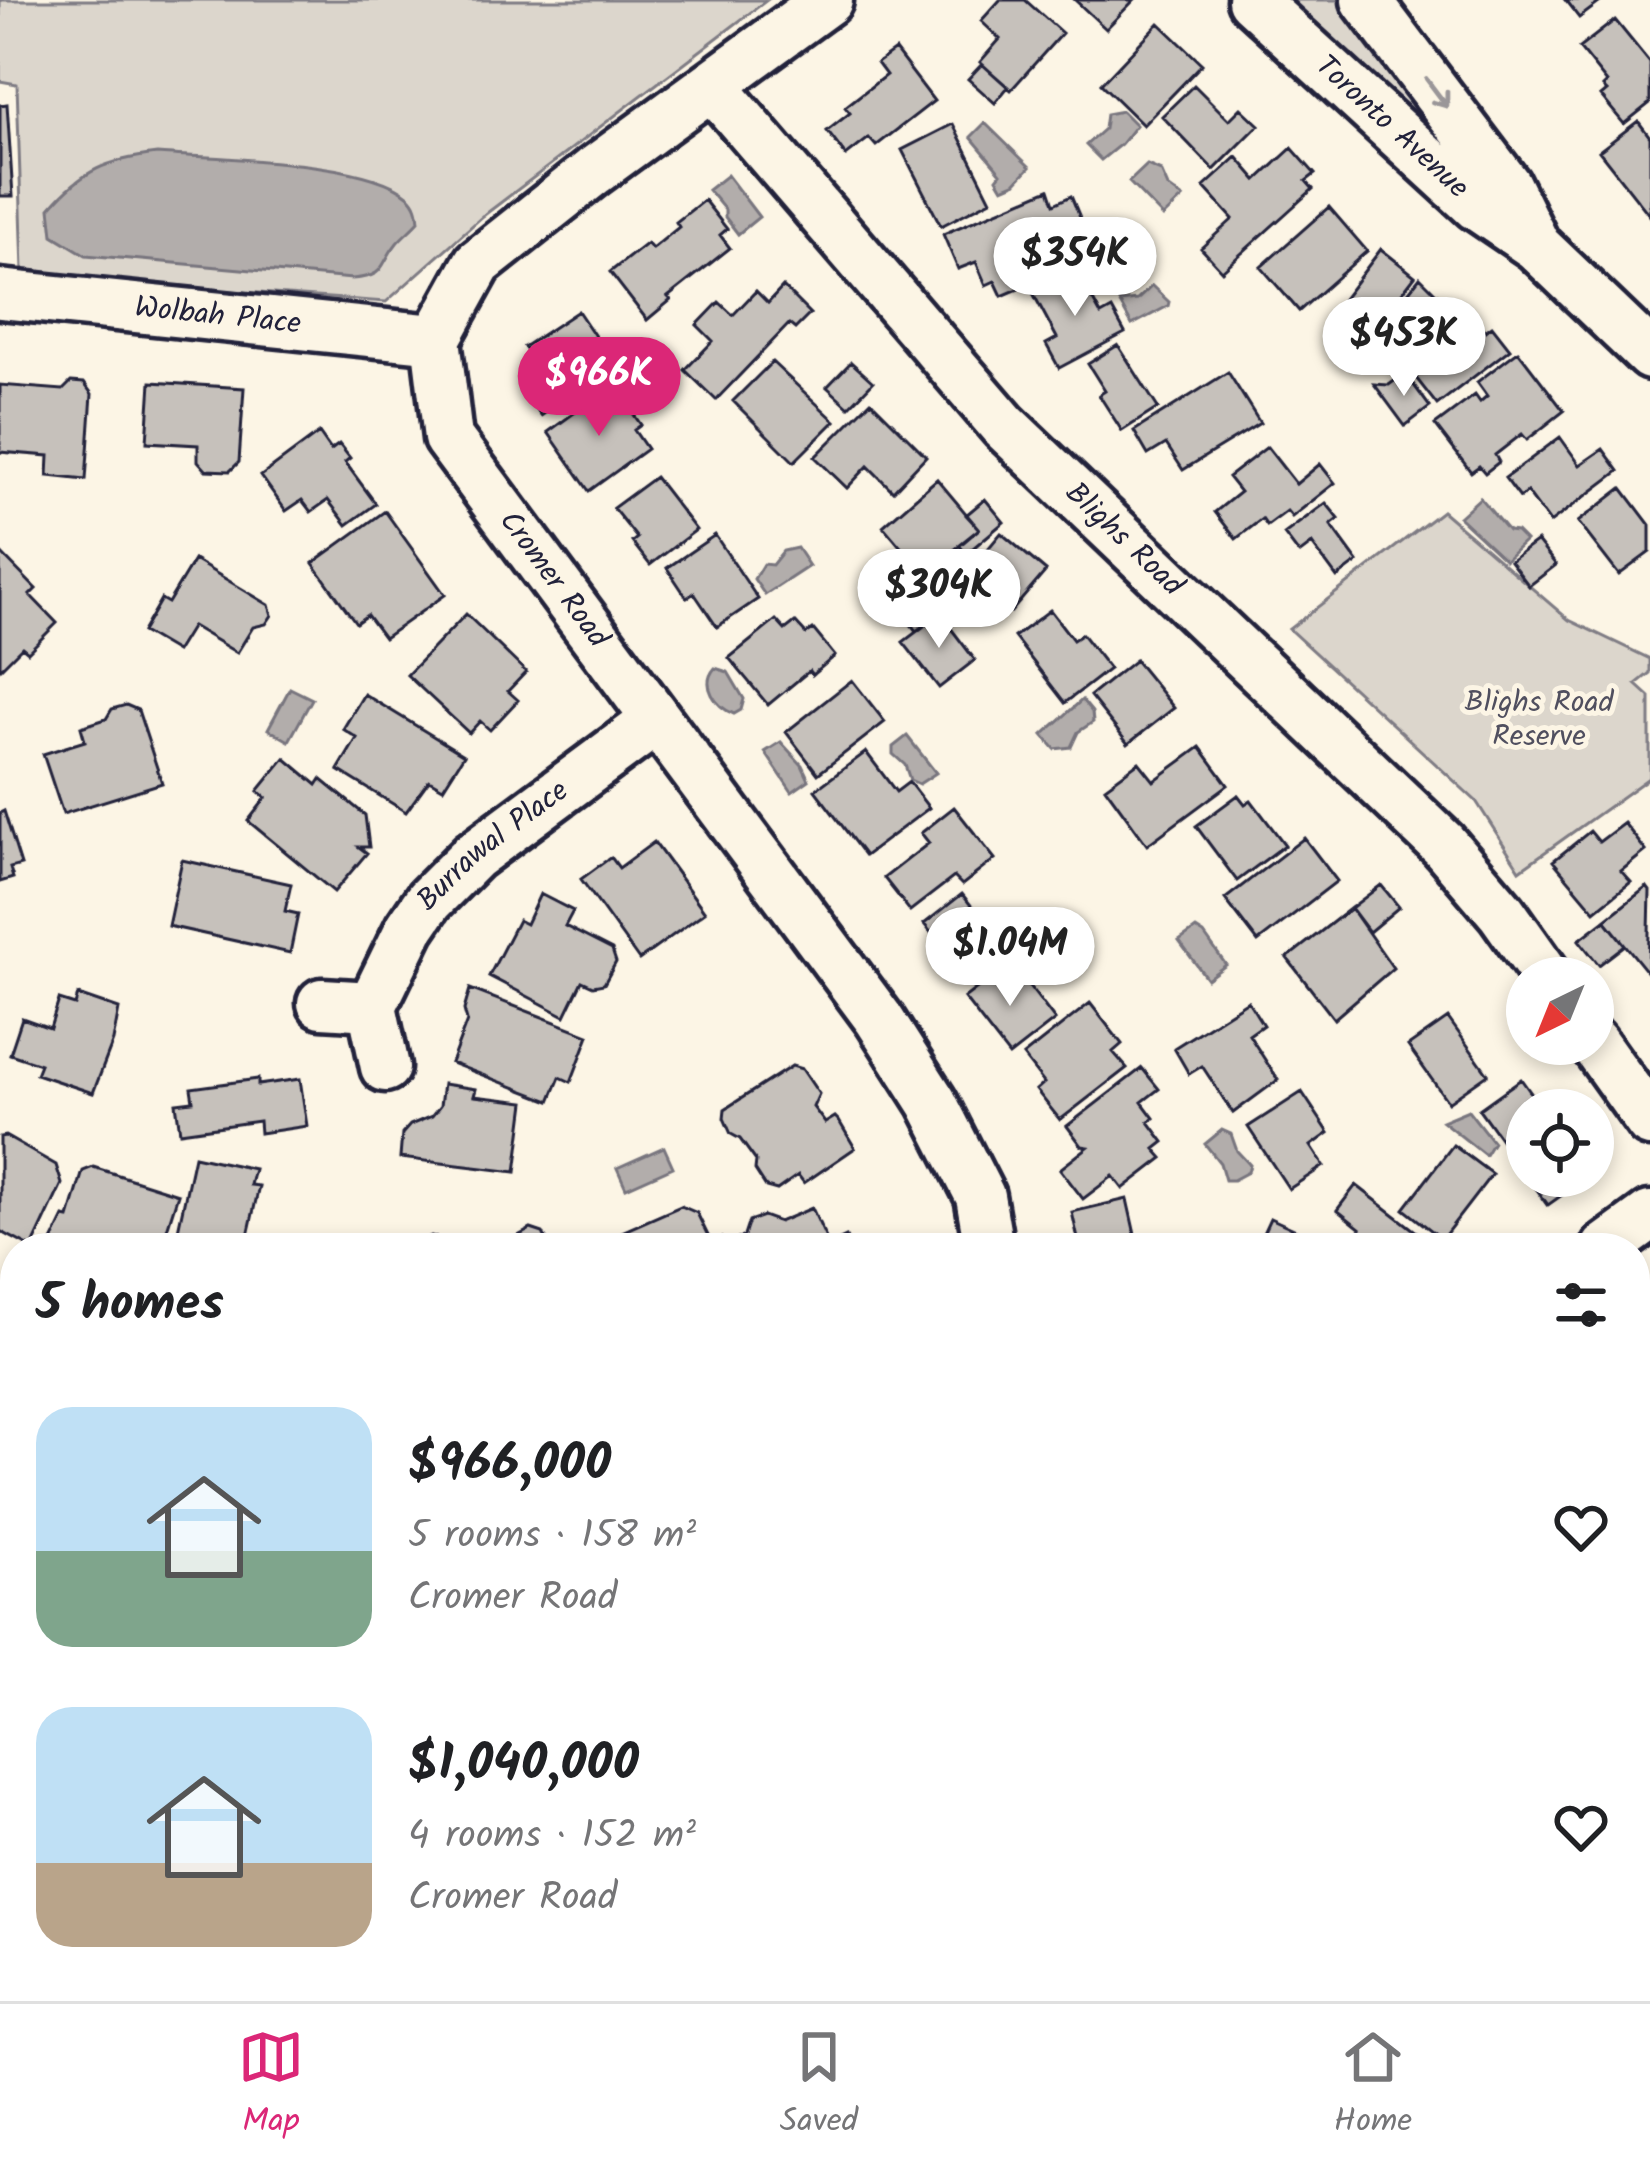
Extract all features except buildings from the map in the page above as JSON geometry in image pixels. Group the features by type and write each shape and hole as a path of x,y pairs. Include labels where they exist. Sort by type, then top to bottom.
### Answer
{"street":[{"path":"436,339 478,263 594,171 828,0"},
{"name":"Toronto Avenue","path":"1252,0 1477,206 1536,246 1650,355"},
{"name":"Toronto Avenue","path":"1366,0 1507,184 1536,246"},
{"name":"Blighs Road","path":"713,87 1004,427 1443,844 1533,957"},
{"name":"Wolbah Place","path":"0,294 436,339"},
{"name":"Cromer Road","path":"436,339 448,438 879,1018 932,1102 980,1196 986,1233"},
{"name":"Burrawal Place","path":"372,1006 410,928 451,876 655,721"},
{"path":"322,1003 372,1006 385,1067"},
{"path":"1609,1065 1650,1122"}],"green space":[{"path":"0,0 767,0 483,216 386,302 49,278 23,271 17,84 0,81"},
{"path":"1272,0 1350,0 1500,198"},
{"name":"Blighs Road Reserve","path":"1442,511 1569,620 1650,659 1650,673 1636,684 1650,697 1650,777 1520,870 1476,801 1289,629"}],"shaded area":[{"path":"1122,111 1136,125 1101,160 1086,145 1104,129 1106,114"},
{"path":"985,123 1030,167 1003,188 997,178 1001,173 971,137"},
{"path":"157,154 289,163 360,175 409,196 419,221 377,272 352,279 86,255 53,235 50,208 85,175 110,163"},
{"path":"1147,165 1161,171 1168,187 1183,198 1163,217 1129,182"},
{"path":"727,175 759,217 738,234 708,190"},
{"path":"1152,286 1168,306 1132,325 1119,302 1137,300"},
{"path":"1480,498 1508,531 1525,541 1505,560 1459,517"},
{"path":"797,548 809,566 765,595 754,579 763,564 772,565 783,551"},
{"path":"715,668 728,672 744,699 741,710 734,714 712,695 709,681"},
{"path":"290,688 312,699 289,741 268,729"},
{"path":"1082,700 1093,722 1078,732 1071,747 1055,749 1043,735"},
{"path":"907,736 936,773 919,784 910,780 905,765 893,754 893,747"},
{"path":"781,742 809,780 792,792 765,752"},
{"path":"1196,929 1226,965 1207,979 1179,941"},
{"path":"1468,1110 1493,1142 1485,1155 1442,1121"},
{"path":"1222,1130 1231,1134 1237,1151 1250,1165 1248,1172 1233,1180 1225,1180 1220,1163 1205,1144"},
{"path":"664,1147 673,1167 626,1188 617,1168"}]}
